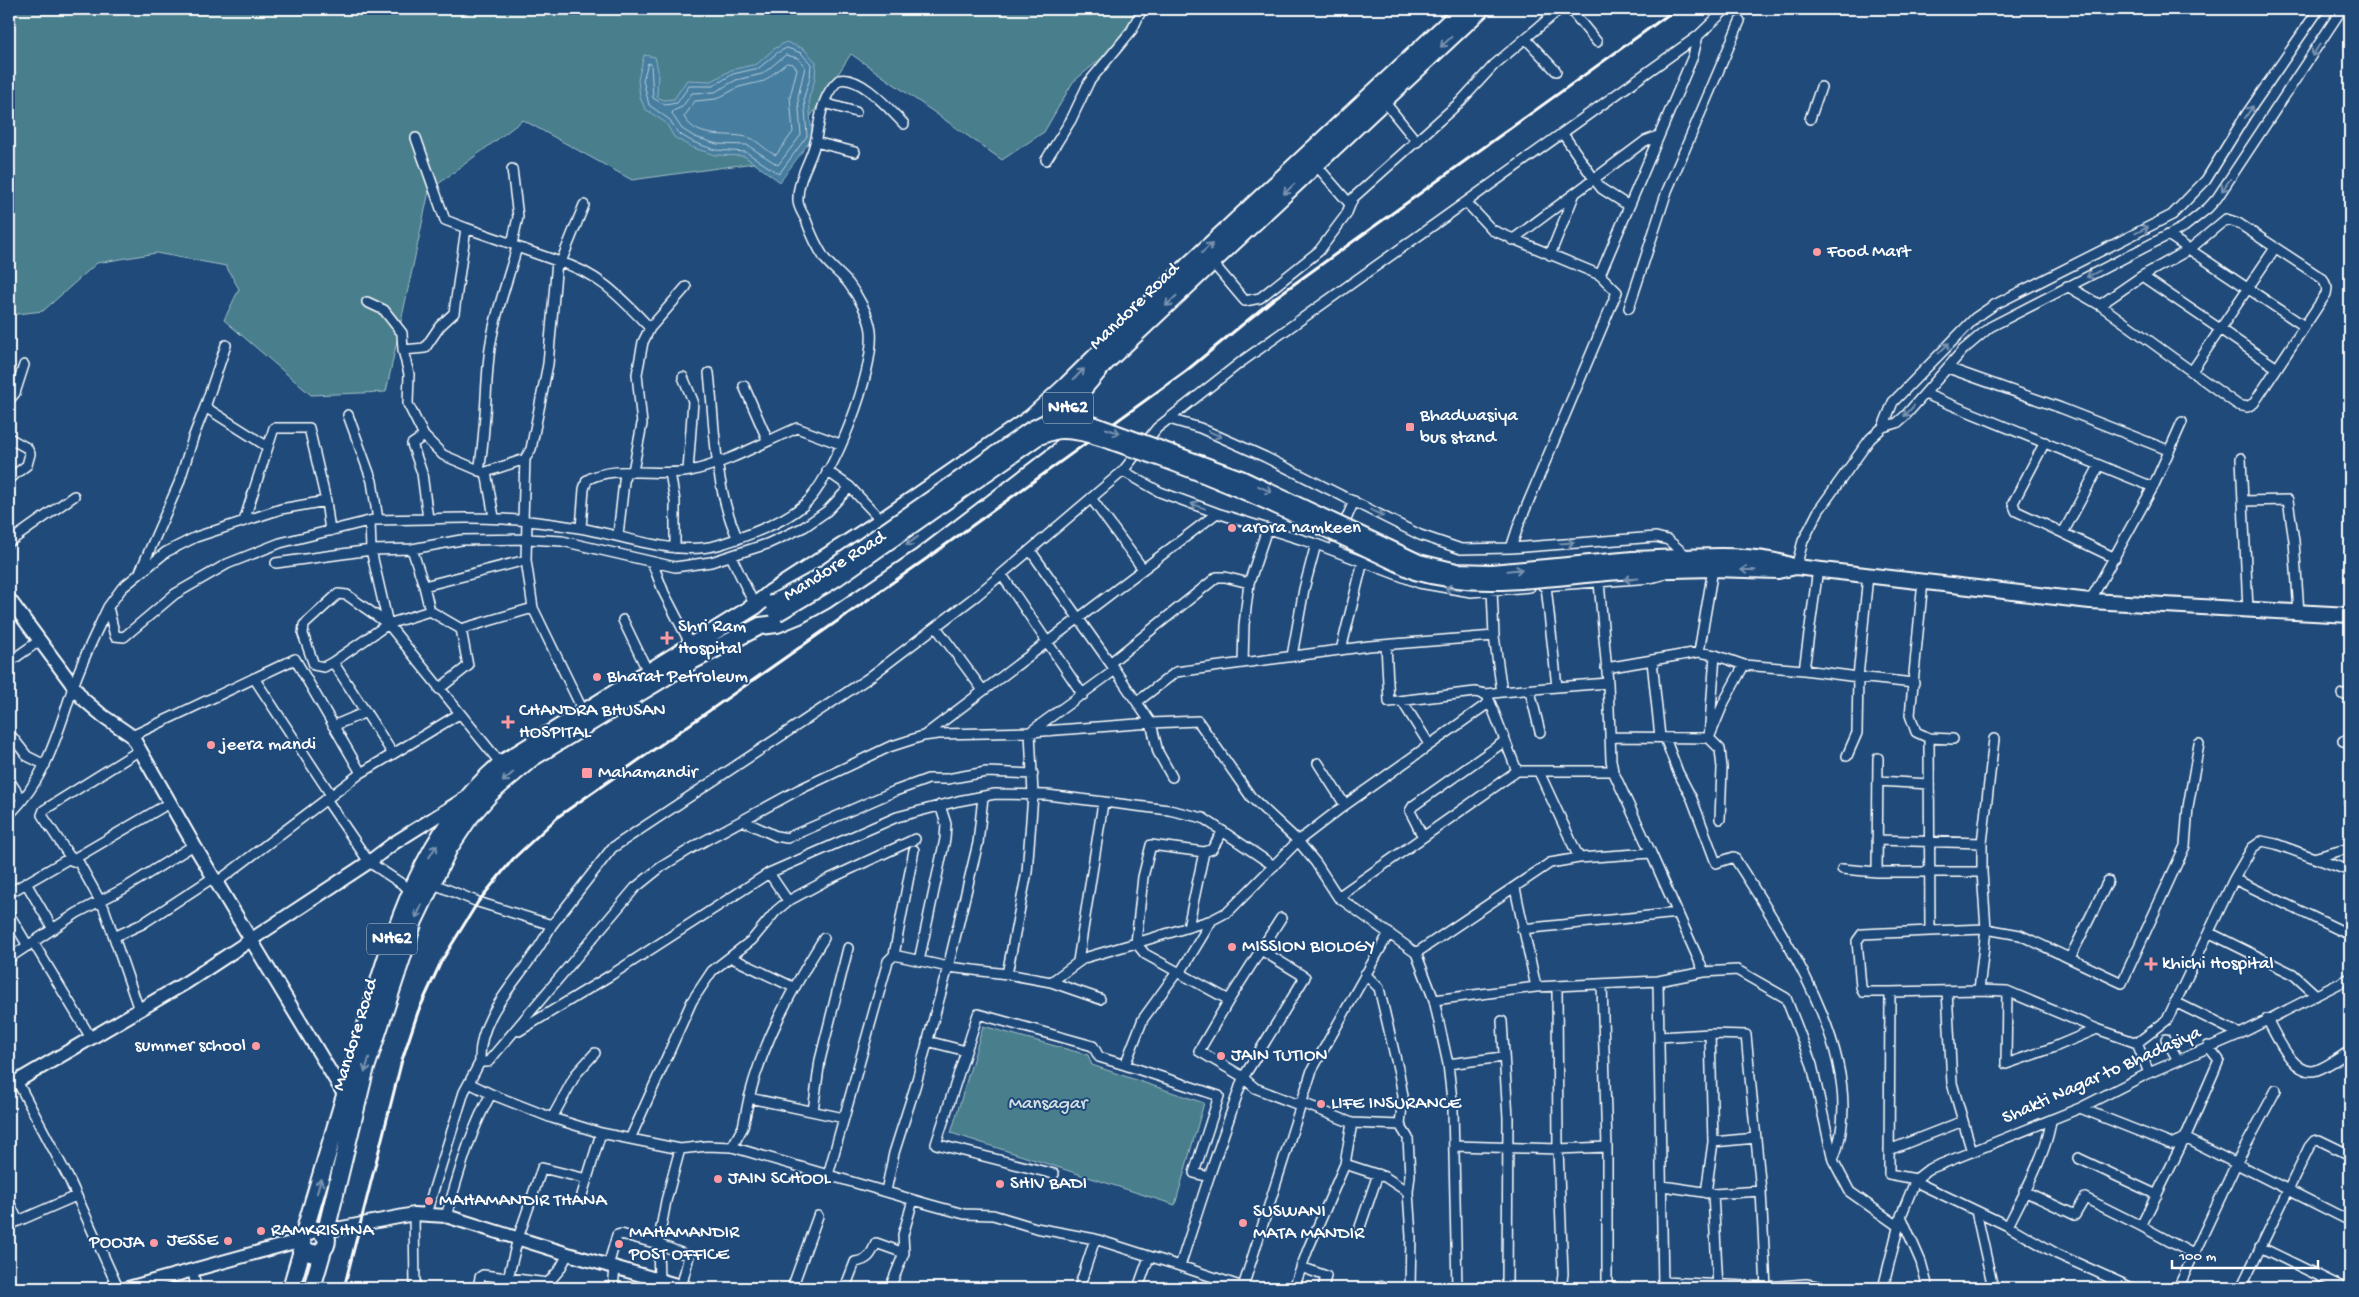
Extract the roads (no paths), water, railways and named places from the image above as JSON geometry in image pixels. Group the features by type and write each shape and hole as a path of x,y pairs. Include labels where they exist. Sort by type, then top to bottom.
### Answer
{"highway":[{"name":"Mandore Road","path":"292,1288 345,1096 390,944 467,798 501,764 648,672 768,608 771,593 882,521 1030,418 1048,403 1191,263 1464,9"},
{"name":"Mandore Road","path":"312,1288 365,1071 414,921 420,884 449,848 469,818 511,774 532,758 692,661 760,626 785,621 826,600 910,543 1046,439 1078,394 1104,364 1482,9"},
{"path":"304,1240 306,1251 315,1254 325,1239"}],"main road":[{"path":"760,626 768,608 814,580 1031,429 1045,422 1064,419 1093,424 1241,478 1418,562 1457,571 1491,572 1634,565 1688,557 1777,560 1796,567"},
{"path":"1634,565 1679,570 1778,571 1796,567 1818,568 2090,601 2350,615"}],"street":[{"path":"1046,160 1071,120 1089,82 1132,30 1142,9"},
{"path":"1212,262 1245,301 1260,298 1319,250 1346,215 1349,203 1460,102 1494,65 1560,9"},
{"path":"1570,9 1597,42"},
{"path":"415,1288 420,1214 430,1194 468,1083 480,1062 480,1052 489,1021 505,992 534,955 552,925 612,848 689,795 868,678 936,627 1002,575 1123,471 1157,428 1241,362 1698,36 1726,9"},
{"path":"1883,427 1893,402 1975,318 1994,305 2172,215 2193,195 2206,180 2246,115 2319,9"},
{"path":"1796,567 1803,541 1819,510 1870,439 1883,427 1897,422 1925,394 1963,350 1990,327 2184,227 2208,208 2217,198 2342,9"},
{"path":"1629,308 1666,192 1740,21"},
{"path":"1600,275 1693,56 1698,36"},
{"path":"1526,39 1556,71"},
{"path":"108,607 115,636 124,637 175,594 227,564 280,544 374,520 494,517 581,528 687,550 707,548 738,539 774,523 803,506 817,491 851,420 869,366 871,330 863,307 849,283 826,260 812,235 798,202 802,175 815,142 824,103 832,86 839,80 853,81 871,92 904,124"},
{"path":"1810,119 1821,86"},
{"path":"1383,100 1417,142"},
{"path":"824,103 856,112"},
{"path":"1563,134 1602,189 1629,206"},
{"path":"1512,240 1645,141 1658,136"},
{"path":"416,138 445,220 594,276 611,288 650,328"},
{"path":"815,142 854,152"},
{"path":"1316,165 1349,203"},
{"path":"494,517 482,472 489,356 494,327 514,246 518,217 512,169"},
{"path":"1550,255 1576,193"},
{"path":"1466,202 1492,230 1512,240 1600,275 1617,292 1519,524 1511,548"},
{"path":"584,205 559,262 548,364 531,449 525,460 525,520 528,538 526,560 533,608 584,713"},
{"path":"2067,286 2100,305 2238,404 2247,407 2254,404 2326,294 2326,282 2238,223 2226,220 2190,249 2142,276 2100,305"},
{"path":"403,350 425,348 440,326 454,313 466,228"},
{"path":"2168,235 2304,326"},
{"path":"2192,371 2275,248"},
{"path":"2142,276 2277,368"},
{"path":"618,535 629,472 642,424 637,374 638,361 650,328 686,287"},
{"path":"367,302 384,310 402,333 403,350 409,374 408,404 414,420 424,436 443,456 482,472 525,460"},
{"path":"139,574 179,484 226,345"},
{"path":"9,400 16,393 24,365"},
{"path":"1948,368 2061,408 2168,450"},
{"path":"709,372 718,464 731,524 738,539"},
{"path":"683,377 693,401 688,471"},
{"path":"744,386 768,441"},
{"path":"1925,394 2153,487"},
{"path":"205,407 268,446"},
{"path":"348,415 372,481 374,520 371,550 388,624"},
{"path":"1169,419 1200,428 1354,501 1420,535 1461,549 1511,548 1656,537 1668,540 1688,557"},
{"path":"2090,601 2153,487 2182,422"},
{"path":"244,521 276,426 309,428 326,501 330,531"},
{"path":"581,528 584,489 587,480 594,475 629,472 670,473 688,471 718,464 798,428 840,444"},
{"path":"424,436 412,444 422,473 428,519"},
{"path":"9,438 28,448 30,454 27,465 9,478"},
{"path":"2045,442 2013,503 2016,511 2115,558"},
{"path":"2241,458 2248,610"},
{"path":"2064,533 2099,466"},
{"path":"827,471 850,487 882,521"},
{"path":"1123,471 1160,492 1217,513 1316,544 1419,583 1459,591 1651,578 1679,570"},
{"path":"670,473 675,501 675,548"},
{"path":"276,563 371,550 412,550 461,540 528,538 562,542 674,567 711,562 731,556 804,527 827,511 850,487"},
{"path":"9,542 74,496"},
{"path":"1091,498 1143,569"},
{"path":"2243,502 2288,500 2294,541 2299,613"},
{"path":"9,816 45,765 58,736 73,687 108,607 122,588 166,552 196,537 281,509 326,501"},
{"path":"1333,550 1354,501"},
{"path":"923,736 982,689 1217,513"},
{"path":"1243,663 1244,625 1249,582 1268,529"},
{"path":"1292,656 1304,589 1316,544"},
{"path":"412,550 430,611"},
{"path":"1030,550 1151,723 1158,752 1172,777"},
{"path":"731,556 768,608"},
{"path":"424,586 526,560"},
{"path":"1341,650 1363,561"},
{"path":"652,562 664,593 692,647"},
{"path":"1804,670 1818,568"},
{"path":"1699,652 1713,569"},
{"path":"1002,575 1083,695"},
{"path":"1848,756 1857,733 1858,676 1868,575"},
{"path":"1030,732 1083,695 1112,667 1217,577 1249,582"},
{"path":"1923,581 1910,714 1916,732 1929,738 1953,739"},
{"path":"1599,582 1608,683 1613,771 1652,853 1704,972"},
{"path":"1546,586 1557,687"},
{"path":"1492,590 1494,636 1502,692"},
{"path":"501,764 438,689 388,624 346,596 338,594 304,625 303,634 314,665 324,667 388,624 430,611 461,628 533,608"},
{"path":"9,600 83,699 103,716 132,736 194,845 345,1096"},
{"path":"623,620 648,672"},
{"path":"936,627 982,689"},
{"path":"438,689 468,666 461,628"},
{"path":"1137,702 1176,672 1341,650 1494,636"},
{"path":"9,662 39,641"},
{"path":"1386,645 1389,702 1475,692 1488,698 1517,771"},
{"path":"1606,668 1699,652 1715,655 1744,665 1914,683"},
{"path":"1709,738 1715,655"},
{"path":"132,736 295,659 361,773"},
{"path":"1652,661 1663,737 1692,799 1716,863 1734,857 1781,930 1814,994 1827,1024 1844,1091 1841,1143 1834,1160"},
{"path":"333,662 392,754"},
{"path":"1709,738 1724,702 1744,665"},
{"path":"254,678 369,862 420,884 552,925"},
{"path":"1051,982 1078,961 1212,920 1229,911 1298,841 1488,698 1502,692 1608,683"},
{"path":"1530,691 1540,732"},
{"path":"1402,701 1429,744"},
{"path":"333,726 366,712"},
{"path":"114,937 142,924 215,880 361,773 459,714"},
{"path":"480,1062 488,1062 513,1034 635,888 661,867 696,845 823,778 889,747 923,736 951,733 1030,732 1198,721 1251,797 1298,841 1316,863 1338,897 1416,953 1434,1000 1448,1064 1454,1110 1457,1288"},
{"path":"1007,974 1027,872 1033,795 1030,732"},
{"path":"9,733 28,756 45,765"},
{"path":"1611,737 1709,738 1720,749 1722,768 1720,819"},
{"path":"1929,738 1930,931"},
{"path":"1979,990 1986,929 1982,843 1994,739"},
{"path":"1423,837 1410,811 1413,806 1505,741"},
{"path":"2138,1043 2096,1029 2007,991 1863,992 1857,941 1858,937 1862,934 1986,929 2020,936 2122,983 2185,846 2188,806 2199,744"},
{"path":"72,860 42,812 140,750"},
{"path":"1877,872 1878,758"},
{"path":"1318,763 1345,805"},
{"path":"1338,897 1517,771 1613,771"},
{"path":"743,821 776,836 787,838 895,791 928,779 948,779 986,772 1033,774"},
{"path":"1539,772 1579,858"},
{"path":"9,780 22,800"},
{"path":"1878,781 1929,784"},
{"path":"513,1034 612,975 769,873 897,817 940,805 995,794 1047,795 1170,810 1203,818 1274,866"},
{"path":"886,1191 894,1153 948,967 978,843 983,797"},
{"path":"118,1288 76,1196 13,1083 187,982 369,862 394,843 467,798"},
{"path":"72,860 171,802"},
{"path":"1078,961 1103,803"},
{"path":"919,961 945,839 946,824 940,805"},
{"path":"1223,831 1212,849 1204,852 1151,845 1143,877 1136,943 1144,954 1229,1000"},
{"path":"630,1139 692,1001 712,971 732,958 752,940 788,901 829,879 915,839"},
{"path":"1877,840 1982,843"},
{"path":"2138,1043 2164,1024 2210,934 2234,879 2252,848 2262,841 2276,844 2350,871"},
{"path":"9,958 99,900 125,888 194,845"},
{"path":"2317,858 2344,852 2350,848"},
{"path":"828,1175 888,961 894,955 914,850"},
{"path":"1188,926 1204,852"},
{"path":"1416,953 1550,863 1579,858 1652,853"},
{"path":"9,893 68,859 79,863 104,908 139,1010"},
{"path":"1842,869 1877,872 1982,872"},
{"path":"769,873 788,901"},
{"path":"2234,879 2350,934"},
{"path":"2070,958 2108,881"},
{"path":"26,883 53,929"},
{"path":"1515,888 1522,929 1536,987"},
{"path":"1522,929 1678,913"},
{"path":"9,914 31,944 91,1038"},
{"path":"1281,918 1198,1051 1243,1078 1255,1088 1352,1122 1400,1125"},
{"path":"1125,1065 1143,1019 1178,973 1212,920"},
{"path":"468,1083 552,1118 601,1133 680,1149 707,1146 732,1147 964,1214 993,1215 1036,1228 1095,1239 1240,1287 1312,1070 1389,932"},
{"path":"2210,934 2293,974 2316,995"},
{"path":"732,1147 742,1127 749,1098 772,1030 793,987 824,938"},
{"path":"813,1111 820,1060 848,948"},
{"path":"1180,1266 1243,1078 1305,977 1261,950"},
{"path":"894,955 948,967 1007,974 1051,982 1100,999"},
{"path":"732,958 793,987"},
{"path":"1434,1000 1536,987 1658,981 1704,972 1737,970 1786,998 1812,1065 1834,1160 1850,1192 1898,1226"},
{"path":"1365,974 1379,988 1386,1010 1403,1096 1400,1125 1408,1138 1410,1175 1408,1192 1411,1236 1410,1288"},
{"name":"Shakti Nagar to Bhadasiya","path":"1916,1180 1929,1169 2080,1108 2149,1073 2208,1046 2240,1034 2350,978"},
{"path":"1658,981 1659,1117 1663,1186 1663,1285 1766,1287 1806,1284 1828,1288"},
{"path":"1602,985 1607,1147 1607,1288"},
{"path":"1557,986 1558,1150 1563,1274 1561,1288"},
{"path":"1947,991 1952,1083 1972,1152"},
{"path":"2007,991 2006,1064 2052,1048 2096,1029"},
{"path":"1890,992 1890,1174 1916,1180 2008,1226 2117,1285 2132,1288"},
{"path":"2175,1002 2240,1034"},
{"path":"1054,1174 936,1144 978,1014 1093,1046 1099,1057 1218,1096 1194,1172 1210,1177"},
{"path":"2267,1019 2294,1065 2307,1071 2316,1071 2350,1051"},
{"path":"1502,1020 1508,1118 1507,1288"},
{"path":"1659,1037 1710,1034 1746,1035 1761,1191 1766,1287"},
{"path":"1710,1034 1713,1142 1709,1193 1718,1286"},
{"path":"2166,1039 2178,1060"},
{"path":"928,1041 966,1052"},
{"path":"2138,1043 2149,1073"},
{"path":"2141,1226 2185,1138 2219,1060 2208,1046"},
{"path":"552,1118 576,1074 595,1053"},
{"path":"1448,1064 1503,1057"},
{"path":"2178,1288 2236,1162 2276,1090"},
{"path":"446,1216 467,1145 479,1114 491,1094"},
{"path":"749,1098 844,1118"},
{"path":"2080,1108 2171,1144 2185,1138 2350,1221"},
{"path":"2008,1226 2047,1137 2050,1120"},
{"path":"1890,1150 1963,1121"},
{"path":"1294,1288 1301,1267 1345,1164 1352,1122"},
{"path":"582,1195 601,1133"},
{"path":"1713,1142 1756,1138"},
{"path":"2241,1288 2309,1146 2314,1141 2319,1140 2350,1155"},
{"path":"1454,1146 1558,1150 1607,1147"},
{"path":"659,1281 658,1244 666,1201 680,1149"},
{"path":"2078,1158 2157,1195"},
{"path":"1345,1164 1386,1177 1408,1192"},
{"path":"509,1288 508,1278 518,1238 542,1168 587,1178"},
{"path":"1360,1226 1378,1174"},
{"path":"1883,1288 1901,1216 1916,1180"},
{"path":"1663,1186 1709,1193 1761,1191"},
{"path":"2024,1191 2075,1215 2085,1198 2194,1254"},
{"path":"9,1225 76,1196"},
{"path":"890,1288 904,1253 903,1235 912,1200"},
{"path":"9,1202 18,1221"},
{"path":"1976,1211 1992,1288"},
{"path":"325,1239 420,1214 446,1216 568,1254 612,1267 659,1281 683,1288 689,1256 658,1244 621,1234 617,1235 612,1267 613,1288"},
{"path":"792,1288 818,1216"},
{"path":"1901,1216 1922,1262 1928,1288"},
{"path":"1079,1288 1095,1239"},
{"path":"128,1288 304,1240"},
{"path":"844,1288 855,1262 865,1260 871,1255 876,1243 904,1253"},
{"path":"2260,1247 2344,1288"},
{"path":"478,1288 480,1277 483,1275 548,1282 560,1269 568,1254"},
{"path":"1138,1288 1149,1257"},
{"path":"1301,1267 1326,1276 1323,1288"},
{"path":"193,1270 196,1288"}],"water":[{"path":"786,42 804,49 816,62 815,79 809,98 812,138 780,182 744,156 715,155 691,147 674,137 666,123 645,109 640,97 638,80 644,55 655,57 658,70 657,97 664,100 674,99 687,80 712,81 731,70 757,64 774,49"}],"railway":[{"path":"344,1288 402,1060 418,1012 441,962 478,902 513,859 559,816 926,559 1186,371 1276,297 1676,9"}],"place":[{"name":"Food Mart","path":"1817,252"},
{"name":"Bhadwasiya bus stand","path":"1410,427"},
{"name":"arora namkeen","path":"1232,528"},
{"name":"Shri Ram Hospital","path":"667,638"},
{"name":"Bharat Petroleum","path":"597,677"},
{"name":"CHANDRA BHUSAN HOSPITAL","path":"508,722"},
{"name":"jeera mandi","path":"211,745"},
{"name":"Mahamandir","path":"587,773"},
{"name":"MISSION BIOLOGY","path":"1232,947"},
{"name":"khichi Hospital","path":"2151,964"},
{"name":"summer school","path":"256,1046"},
{"name":"JAIN TUTION","path":"1221,1056"},
{"name":"LIFE INSURANCE","path":"1321,1104"},
{"name":"JAIN SCHOOL","path":"718,1179"},
{"name":"SHIV BADI","path":"1000,1184"},
{"name":"MAHAMANDIR THANA","path":"429,1201"},
{"name":"SUSWANI MATA MANDIR","path":"1243,1223"},
{"name":"RAMKRISHNA","path":"261,1231"},
{"name":"JESSE","path":"228,1241"},
{"name":"POOJA","path":"154,1243"},
{"name":"MAHAMANDIR POST OFFICE","path":"619,1244"}],"park label":[{"name":"Mansagar","path":"1048,1104"}]}
